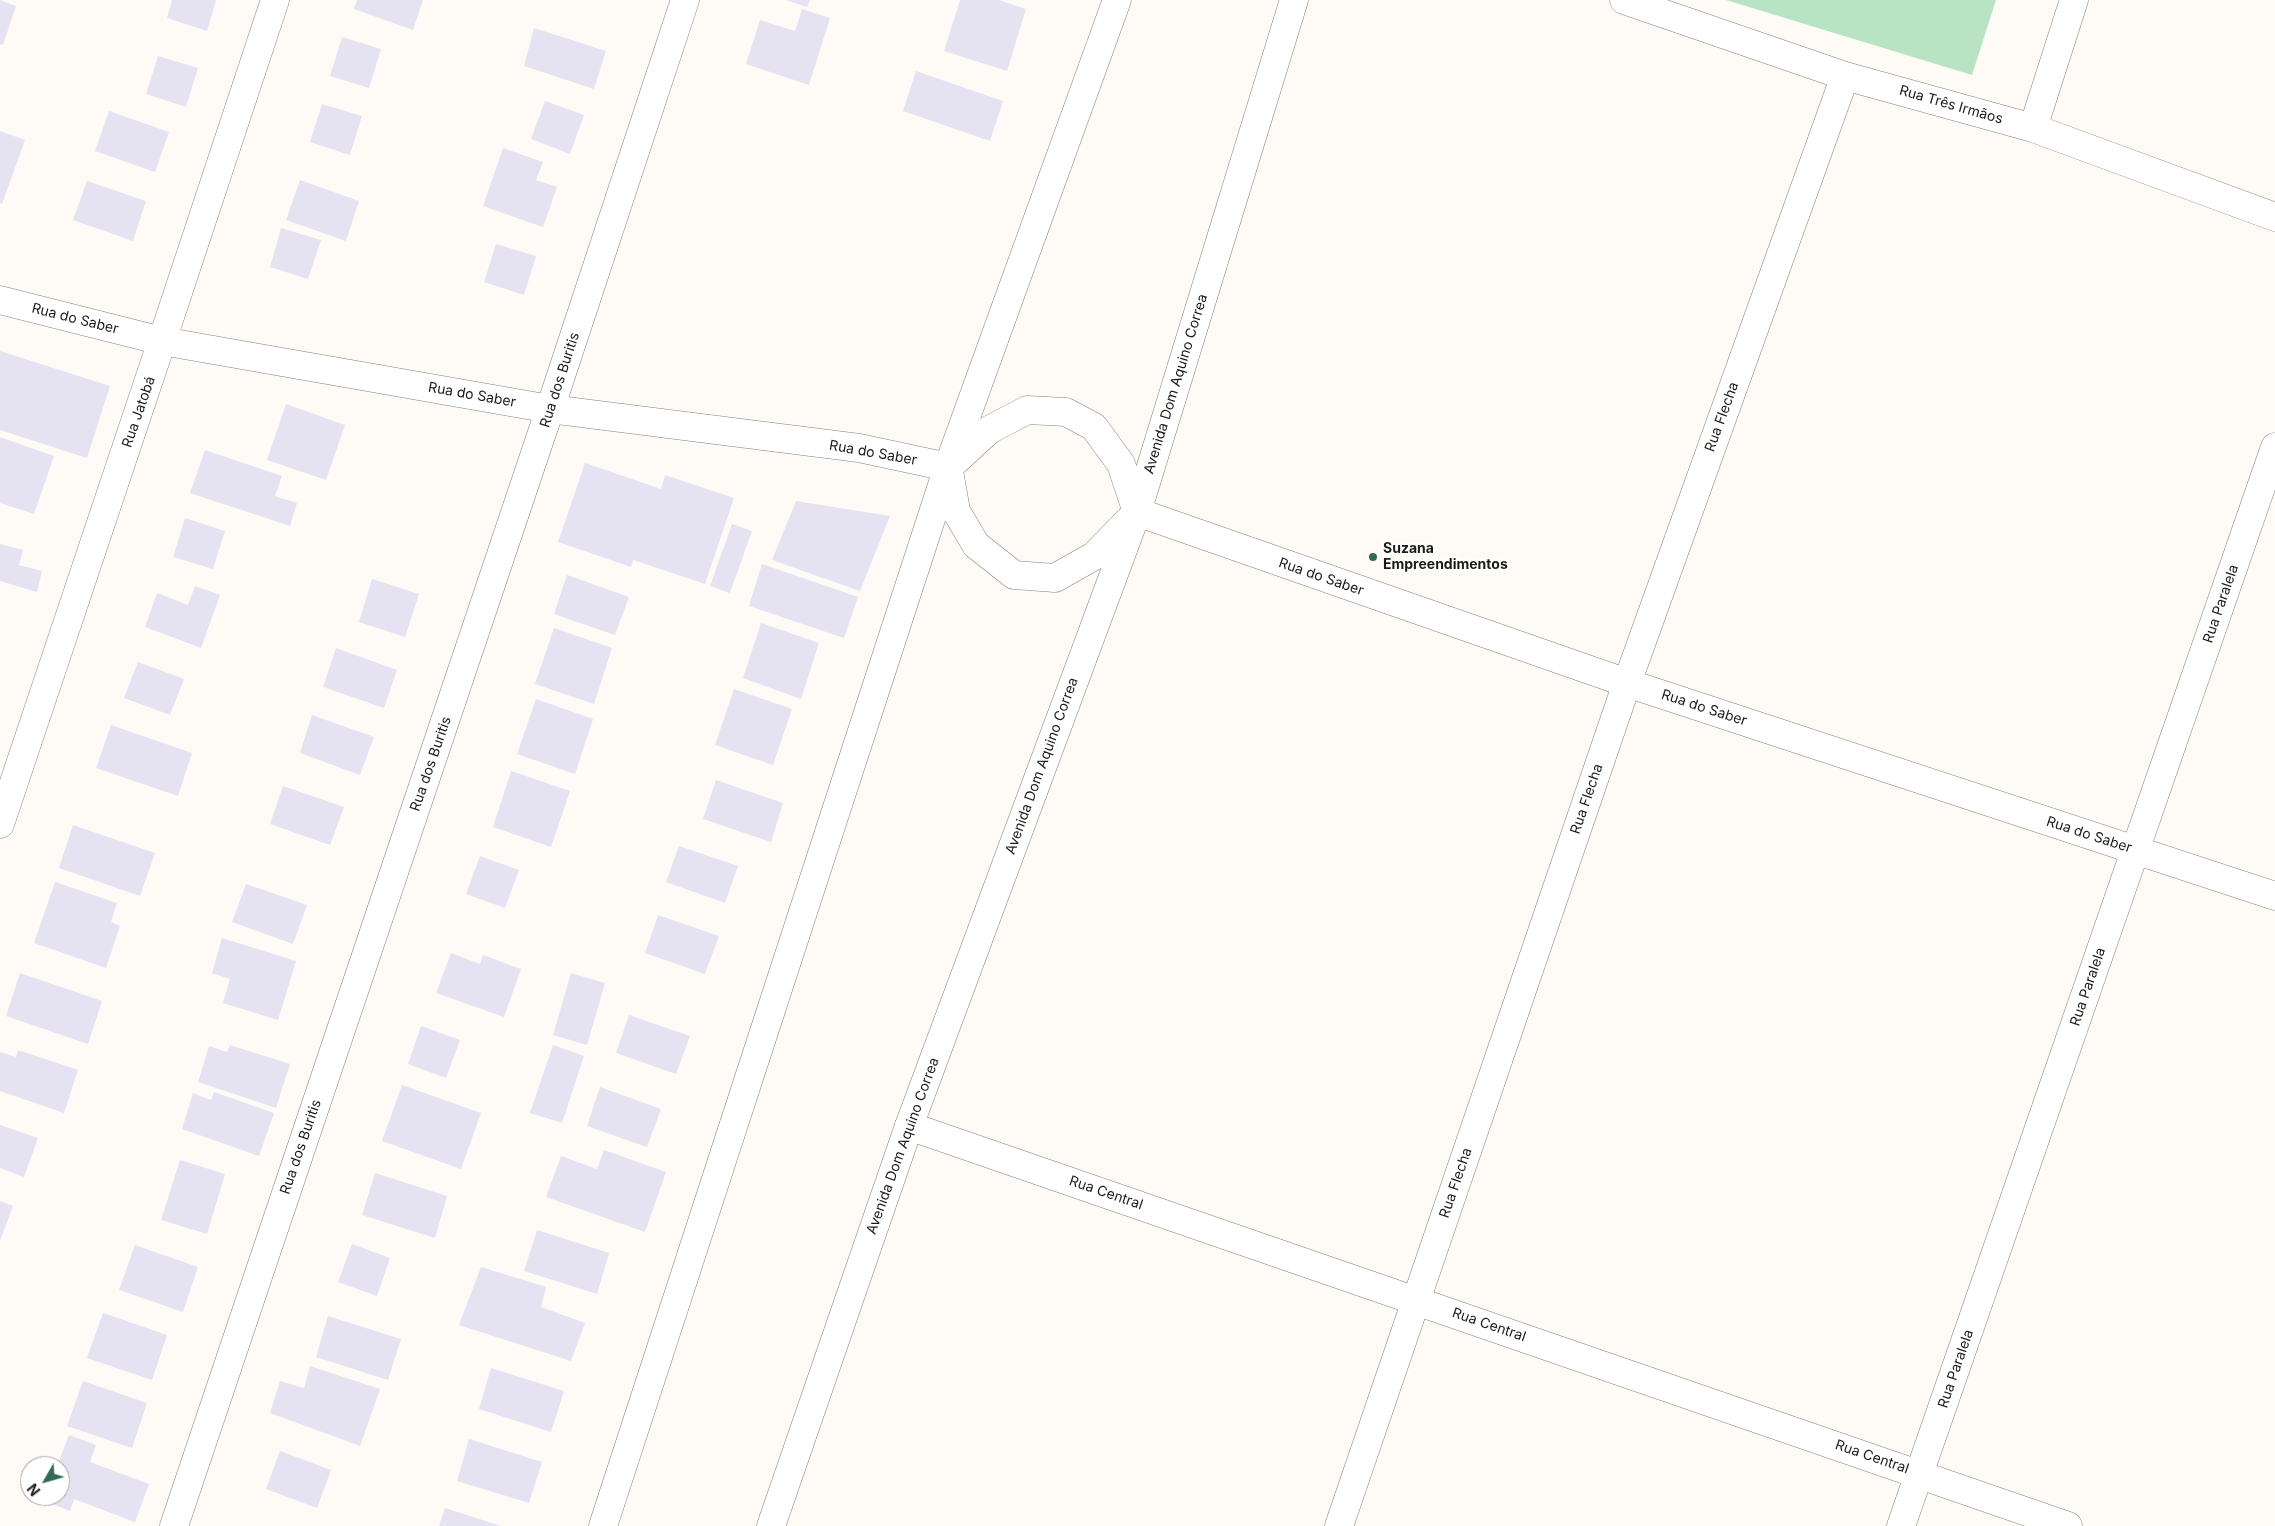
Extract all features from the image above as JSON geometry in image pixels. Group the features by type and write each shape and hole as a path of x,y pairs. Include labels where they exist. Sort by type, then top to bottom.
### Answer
{"street":[{"name":"Rua Jatobá","path":"0,824 274,0"},
{"name":"Rua dos Buritis","path":"174,1526 550,409 685,0"},
{"path":"603,1526 948,467 1116,0"},
{"name":"Avenida Dom Aquino Correa","path":"771,1526 909,1126 1137,512 1294,0"},
{"name":"Rua Três Irmãos","path":"1624,0 1676,8 1845,76 2033,128 2275,217"},
{"path":"2033,128 2074,0"},
{"name":"Rua Flecha","path":"1339,1526 1627,683 1845,76"},
{"name":"Rua do Saber","path":"0,300 162,341 550,409 859,448 948,467"},
{"path":"1027,410 1066,412 1094,427 1121,464 1137,512 1094,556 1056,578 1014,575 976,545 956,511 948,467 989,430 1027,410"},
{"name":"Rua Paralela","path":"1902,1526 2275,447"},
{"name":"Rua do Saber","path":"1137,512 1627,683 2275,896"},
{"name":"Rua Central","path":"909,1126 2068,1526"}],"green space":[{"path":"1726,0 1996,0 1972,75"}],"building":[{"path":"0,0 16,6 3,45 0,44"},
{"path":"172,0 216,0 207,31 167,18"},
{"path":"357,0 423,0 413,30 354,9"},
{"path":"786,0 810,0 807,7"},
{"path":"960,0 999,0 1026,9 1007,71 944,51"},
{"path":"802,9 830,18 809,85 746,64 760,20 795,31"},
{"path":"534,28 606,51 594,89 524,66"},
{"path":"342,37 381,49 369,88 330,76"},
{"path":"158,56 198,68 186,107 146,94"},
{"path":"916,71 1003,101 990,141 903,111"},
{"path":"545,101 584,115 570,154 531,139"},
{"path":"322,104 362,116 350,155 310,142"},
{"path":"109,111 169,132 155,172 95,151"},
{"path":"0,131 25,140 2,204 0,203"},
{"path":"503,148 543,162 536,180 557,187 543,227 483,206"},
{"path":"300,180 359,201 346,241 286,220"},
{"path":"87,181 146,201 133,241 73,220"},
{"path":"281,228 321,240 308,279 270,267"},
{"path":"496,244 536,256 524,295 484,282"},
{"path":"0,351 110,386 87,458 0,430"},
{"path":"286,404 345,425 326,480 267,460"},
{"path":"0,437 54,456 34,514 0,503"},
{"path":"205,450 282,476 275,496 297,503 290,526 190,493"},
{"path":"585,463 661,489 665,475 734,498 705,584 633,560 631,567 558,542"},
{"path":"796,501 890,516 860,591 772,560"},
{"path":"185,518 225,531 213,569 173,557"},
{"path":"732,524 752,531 730,593 710,586"},
{"path":"0,544 23,550 19,565 42,571 37,592 0,581"},
{"path":"762,564 858,597 844,638 749,606"},
{"path":"567,575 629,597 615,635 554,614"},
{"path":"372,579 419,594 405,637 359,622"},
{"path":"195,586 220,595 201,648 145,627 157,593 188,605"},
{"path":"761,623 819,643 801,699 743,678"},
{"path":"554,628 612,648 594,704 535,684"},
{"path":"336,648 397,670 384,708 323,687"},
{"path":"138,662 184,679 170,715 124,698"},
{"path":"734,689 792,709 773,765 715,745"},
{"path":"536,699 593,719 575,774 517,754"},
{"path":"312,715 374,737 360,775 300,753"},
{"path":"111,725 192,753 178,796 96,768"},
{"path":"511,771 570,791 551,847 493,827"},
{"path":"716,780 783,803 771,842 703,819"},
{"path":"283,786 344,807 330,845 270,824"},
{"path":"73,825 155,853 140,896 59,868"},
{"path":"679,846 738,866 725,903 666,882"},
{"path":"480,856 519,870 505,908 466,894"},
{"path":"55,882 117,903 111,922 120,926 106,968 34,943"},
{"path":"246,884 307,905 293,944 232,922"},
{"path":"658,915 719,936 705,974 645,953"},
{"path":"222,938 296,961 278,1020 223,1003 230,979 212,973"},
{"path":"451,953 480,964 483,955 521,969 504,1017 436,993"},
{"path":"20,973 102,1001 88,1044 6,1016"},
{"path":"571,973 605,983 587,1045 553,1035"},
{"path":"629,1015 690,1036 676,1074 616,1053"},
{"path":"421,1026 460,1040 446,1078 408,1064"},
{"path":"230,1045 290,1064 276,1108 198,1082 209,1046 227,1052"},
{"path":"553,1045 584,1056 562,1123 530,1113"},
{"path":"18,1050 78,1070 64,1113 0,1091 0,1052 16,1057"},
{"path":"402,1085 481,1113 461,1169 382,1141"},
{"path":"600,1087 661,1109 647,1147 587,1126"},
{"path":"214,1092 274,1113 259,1156 182,1129 193,1093 211,1100"},
{"path":"0,1125 38,1138 24,1177 0,1168"},
{"path":"604,1150 666,1172 645,1232 546,1197 561,1156 597,1169"},
{"path":"180,1160 225,1174 207,1234 161,1220"},
{"path":"375,1173 447,1196 435,1238 362,1215"},
{"path":"0,1201 13,1206 0,1241"},
{"path":"537,1230 609,1253 597,1294 524,1271"},
{"path":"352,1244 390,1258 377,1296 338,1282"},
{"path":"135,1245 198,1267 183,1312 119,1290"},
{"path":"481,1267 546,1287 541,1307 585,1323 571,1361 459,1325"},
{"path":"103,1313 167,1335 152,1380 87,1358"},
{"path":"328,1316 401,1339 388,1380 316,1357"},
{"path":"310,1366 380,1389 360,1446 270,1413 280,1381 304,1388"},
{"path":"491,1368 564,1391 551,1432 479,1409"},
{"path":"83,1381 147,1403 132,1448 67,1426"},
{"path":"69,1435 96,1445 90,1462 149,1484 135,1522 74,1499 70,1511 58,1506 70,1506 70,1456 61,1456"},
{"path":"469,1439 542,1462 529,1503 457,1481"},
{"path":"280,1451 331,1470 317,1508 266,1489"},
{"path":"445,1508 501,1526 439,1526"}],"place":[{"name":"Suzana Empreendimentos","path":"1373,557"}]}
